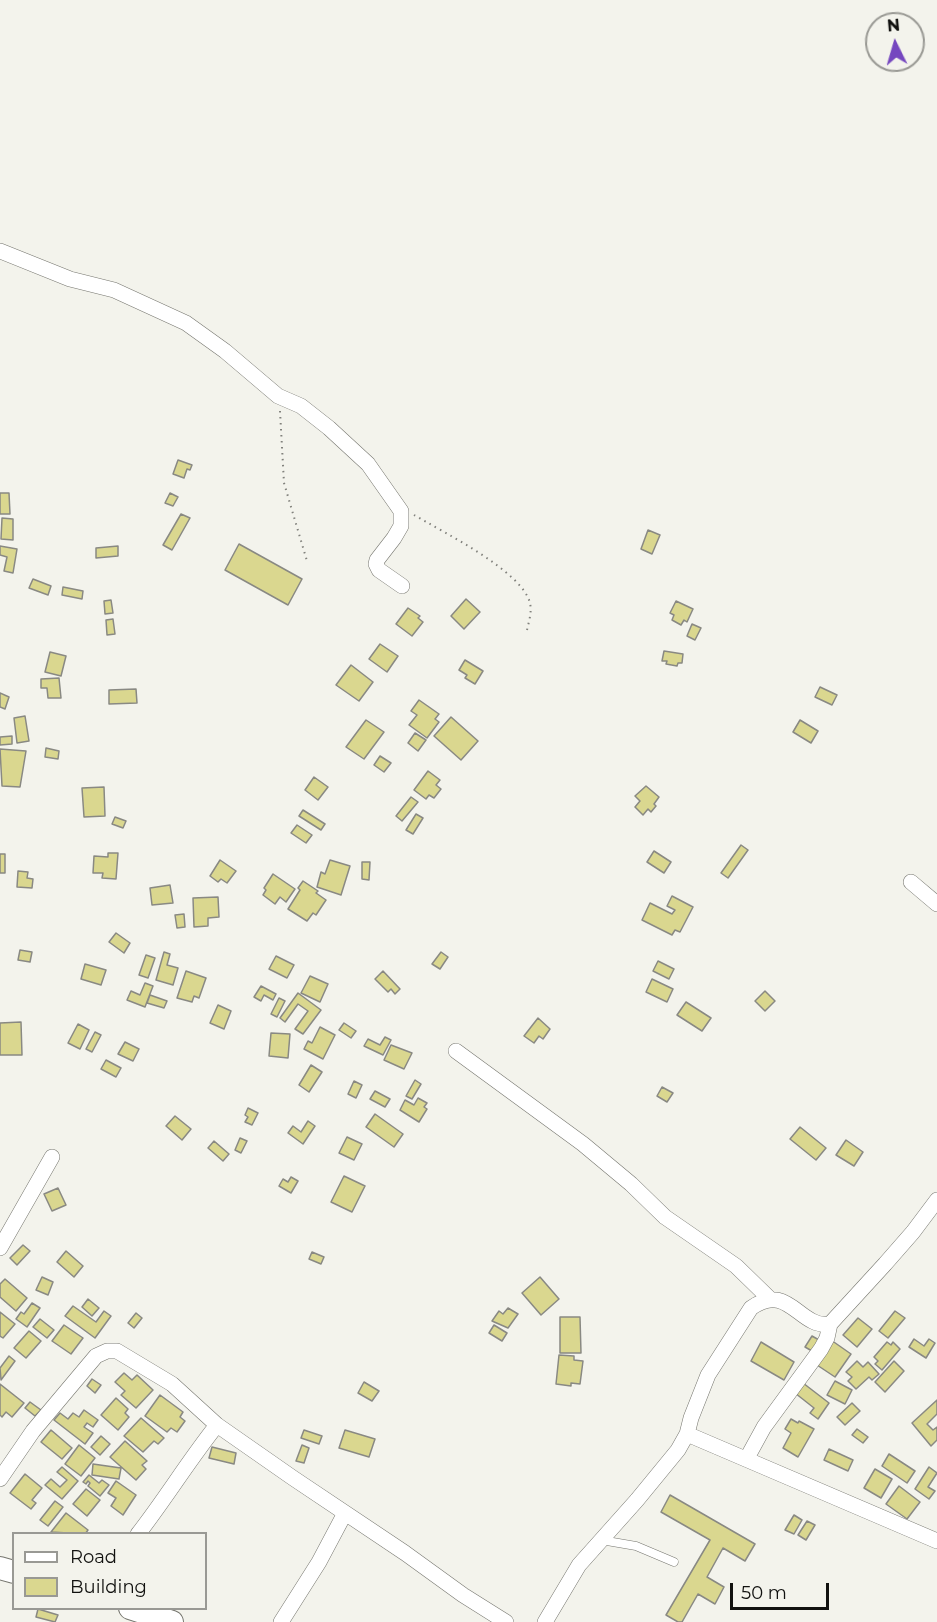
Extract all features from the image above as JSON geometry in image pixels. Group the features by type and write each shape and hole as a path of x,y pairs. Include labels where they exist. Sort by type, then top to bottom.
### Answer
{"main road":[{"path":"136,1610 172,1622"}],"street":[{"path":"0,251 70,279 114,290 186,323 225,351 278,396 301,406 344,440 376,473 399,506 403,517 401,525 376,564 379,570 402,586"},
{"path":"910,882 937,904"},
{"path":"456,1052 583,1144 632,1184 665,1217 736,1266 771,1299 790,1304 817,1323 830,1324"},
{"path":"0,1248 52,1157"},
{"path":"747,1458 764,1427 821,1348 827,1338 830,1324 906,1240 937,1200"},
{"path":"544,1622 579,1565 658,1474 687,1434 708,1375 751,1308 759,1302 771,1299"},
{"path":"0,1479 33,1431 96,1356 107,1351 117,1351 172,1384 217,1425 463,1595 506,1622"},
{"path":"139,1532 217,1425"},
{"path":"687,1434 937,1541"},
{"path":"281,1622 319,1562 345,1513"}],"lane":[{"path":"600,1540 636,1546 674,1562"}],"path":[{"path":"278,396 284,483 308,561"},
{"path":"399,506 472,548 517,582 525,591 530,602 531,610 527,630"}],"building":[{"path":"178,460 192,465 190,470 187,469 184,478 173,474"},
{"path":"0,493 9,493 10,514 0,514"},
{"path":"170,493 178,497 173,506 165,503"},
{"path":"181,514 190,518 172,550 163,545"},
{"path":"2,518 13,519 13,540 1,539"},
{"path":"648,530 660,535 652,554 641,549"},
{"path":"239,544 302,579 288,605 225,570"},
{"path":"0,546 17,549 13,573 4,571 7,557 0,555"},
{"path":"118,546 118,556 96,558 96,548"},
{"path":"33,579 51,586 48,595 29,588"},
{"path":"63,587 83,591 82,599 62,595"},
{"path":"466,599 480,612 464,629 451,616"},
{"path":"111,600 113,613 105,614 104,601"},
{"path":"676,601 693,609 687,622 684,620 681,625 672,620 674,615 670,613"},
{"path":"408,608 420,616 418,618 423,622 412,636 396,624"},
{"path":"113,619 115,634 107,635 106,620"},
{"path":"692,624 701,628 695,640 687,636"},
{"path":"380,644 398,656 387,672 369,659"},
{"path":"664,651 683,654 682,663 678,663 677,666 666,664 667,661 662,661"},
{"path":"50,652 66,656 61,676 45,672"},
{"path":"465,660 483,671 475,684 465,678 467,675 459,670"},
{"path":"351,665 373,682 359,701 336,685"},
{"path":"59,678 61,698 48,698 47,688 41,688 41,679"},
{"path":"820,687 837,695 832,705 815,697"},
{"path":"136,689 137,703 109,704 109,690"},
{"path":"0,693 9,697 5,709 0,707"},
{"path":"419,700 439,714 435,719 439,722 427,738 409,725 417,715 411,711"},
{"path":"25,716 29,741 17,743 14,718"},
{"path":"451,717 478,741 461,760 434,736"},
{"path":"366,720 384,732 364,759 346,747"},
{"path":"800,720 818,731 811,743 793,732"},
{"path":"415,733 426,740 418,751 408,743"},
{"path":"12,736 12,744 0,745 0,737"},
{"path":"46,748 59,751 58,759 45,757"},
{"path":"0,749 26,751 20,787 2,786"},
{"path":"380,756 391,763 384,772 374,765"},
{"path":"428,771 440,780 436,785 441,789 434,798 429,795 426,799 414,790"},
{"path":"314,777 328,787 318,800 305,790"},
{"path":"646,786 659,797 651,812 648,809 643,815 635,807 640,801 635,796"},
{"path":"104,787 105,816 84,817 82,788"},
{"path":"411,797 418,802 402,821 396,816"},
{"path":"303,810 325,824 321,830 299,816"},
{"path":"416,814 423,818 413,834 406,830"},
{"path":"115,817 126,821 123,828 112,824"},
{"path":"297,825 312,835 306,843 291,833"},
{"path":"741,845 748,850 728,878 721,873"},
{"path":"654,851 671,862 664,873 647,862"},
{"path":"108,853 118,853 116,879 102,878 103,873 93,873 94,856 108,857"},
{"path":"0,854 5,854 5,873 0,873"},
{"path":"220,860 236,871 227,883 221,879 218,882 210,876"},
{"path":"330,860 350,866 341,895 317,887 321,872 325,874"},
{"path":"362,862 370,862 369,880 362,879"},
{"path":"18,871 28,872 27,878 33,879 32,888 17,887"},
{"path":"273,874 295,889 286,902 280,897 275,904 263,895 266,890 264,888"},
{"path":"303,881 318,891 316,893 326,900 316,915 313,913 307,921 288,909"},
{"path":"170,885 173,903 152,905 150,888"},
{"path":"672,896 693,907 680,932 675,930 672,935 642,920 650,903 672,914 675,910 667,906"},
{"path":"218,897 219,917 208,918 208,926 194,927 193,898"},
{"path":"184,914 185,927 177,928 175,915"},
{"path":"116,933 130,943 124,953 109,942"},
{"path":"20,950 32,952 30,962 18,960"},
{"path":"164,952 170,954 167,965 178,968 173,985 156,980"},
{"path":"441,952 448,957 440,969 432,964"},
{"path":"146,955 155,958 148,978 139,975"},
{"path":"276,956 294,965 287,978 269,969"},
{"path":"658,961 674,969 669,979 653,971"},
{"path":"85,964 106,970 101,985 81,979"},
{"path":"186,971 206,978 199,998 194,996 192,1002 177,998"},
{"path":"383,971 400,989 395,994 391,989 388,992 375,979"},
{"path":"310,976 328,984 320,1002 301,993"},
{"path":"652,979 673,989 667,1002 646,992"},
{"path":"145,983 153,986 145,1007 127,1000 131,991 140,995"},
{"path":"261,986 276,994 273,1000 264,995 261,1001 254,997"},
{"path":"765,991 775,1001 765,1011 755,1001"},
{"path":"298,993 321,1010 303,1034 295,1029 308,1011 298,1004 285,1022 280,1018"},
{"path":"150,995 167,1001 164,1008 147,1003"},
{"path":"279,998 285,1001 277,1017 271,1014"},
{"path":"686,1002 711,1018 702,1031 677,1015"},
{"path":"218,1005 231,1011 224,1029 210,1023"},
{"path":"538,1018 550,1029 543,1039 539,1036 534,1043 524,1036"},
{"path":"21,1022 22,1055 0,1055 0,1023"},
{"path":"344,1023 356,1031 351,1038 339,1030"},
{"path":"78,1024 89,1030 80,1049 68,1043"},
{"path":"320,1027 335,1035 323,1059 304,1049 308,1041 312,1043"},
{"path":"95,1032 101,1035 92,1052 86,1049"},
{"path":"271,1033 290,1034 288,1058 269,1056"},
{"path":"385,1037 391,1040 383,1055 364,1046 368,1039 380,1045"},
{"path":"125,1042 139,1049 133,1061 118,1054"},
{"path":"391,1045 412,1053 404,1069 384,1060"},
{"path":"106,1060 121,1068 116,1077 101,1069"},
{"path":"311,1065 322,1072 309,1092 299,1085"},
{"path":"415,1080 421,1084 412,1099 406,1096"},
{"path":"354,1081 362,1085 356,1098 348,1094"},
{"path":"662,1087 673,1093 667,1102 657,1096"},
{"path":"375,1091 390,1099 385,1107 370,1099"},
{"path":"418,1098 427,1103 424,1107 427,1109 419,1122 400,1110 405,1100 414,1105"},
{"path":"248,1108 258,1113 252,1125 245,1122 248,1117 245,1115"},
{"path":"375,1114 403,1134 394,1147 366,1127"},
{"path":"175,1116 191,1129 182,1140 166,1126"},
{"path":"308,1121 315,1126 303,1144 288,1133 293,1126 301,1132"},
{"path":"800,1127 826,1148 816,1160 790,1139"},
{"path":"347,1137 362,1144 354,1160 339,1153"},
{"path":"240,1138 247,1141 241,1153 235,1150"},
{"path":"846,1140 863,1152 854,1166 836,1155"},
{"path":"214,1141 229,1154 223,1161 208,1148"},
{"path":"344,1176 365,1186 352,1212 331,1202"},
{"path":"291,1177 298,1181 291,1193 279,1186 283,1179 288,1182"},
{"path":"58,1188 66,1205 52,1211 44,1194"},
{"path":"23,1245 30,1251 17,1265 10,1258"},
{"path":"66,1251 83,1266 74,1277 57,1262"},
{"path":"312,1252 324,1257 321,1264 309,1259"},
{"path":"42,1277 53,1282 48,1295 36,1290"},
{"path":"540,1277 559,1299 541,1315 522,1293"},
{"path":"5,1279 27,1298 16,1311 0,1297 0,1284"},
{"path":"88,1299 99,1308 92,1316 82,1307"},
{"path":"32,1303 40,1308 27,1327 16,1319 21,1312 24,1314"},
{"path":"73,1306 96,1322 104,1311 111,1316 95,1338 65,1316"},
{"path":"508,1308 518,1314 508,1328 492,1321 499,1311 503,1314"},
{"path":"895,1311 905,1318 888,1338 879,1331"},
{"path":"0,1312 15,1324 3,1338 0,1336"},
{"path":"136,1313 142,1318 134,1328 128,1323"},
{"path":"560,1317 580,1317 581,1353 560,1353"},
{"path":"858,1318 872,1329 857,1347 843,1335"},
{"path":"40,1319 54,1330 47,1338 33,1327"},
{"path":"64,1325 83,1338 71,1354 52,1341"},
{"path":"494,1325 507,1333 502,1341 489,1333"},
{"path":"29,1331 41,1341 26,1358 14,1348"},
{"path":"812,1336 819,1340 812,1351 805,1347"},
{"path":"914,1339 924,1346 929,1339 935,1343 926,1358 909,1347"},
{"path":"831,1340 851,1354 835,1377 814,1363"},
{"path":"761,1342 794,1362 784,1380 751,1361"},
{"path":"887,1342 891,1345 893,1342 900,1349 882,1370 875,1364 878,1361 874,1357"},
{"path":"559,1355 574,1356 574,1360 583,1361 580,1384 571,1383 571,1386 556,1384"},
{"path":"9,1356 15,1361 1,1380 0,1368"},
{"path":"857,1361 863,1367 868,1362 879,1374 872,1380 869,1377 856,1389 848,1381 852,1377 846,1372"},
{"path":"894,1361 904,1371 885,1392 875,1382"},
{"path":"124,1373 132,1380 137,1375 153,1390 136,1408 121,1395 125,1391 115,1382"},
{"path":"92,1379 101,1385 95,1393 87,1386"},
{"path":"835,1381 852,1390 845,1404 827,1395"},
{"path":"364,1382 379,1391 372,1401 358,1393"},
{"path":"803,1383 829,1403 818,1419 810,1413 814,1408 795,1393"},
{"path":"0,1384 24,1403 12,1417 6,1412 2,1417 0,1415"},
{"path":"160,1395 183,1412 180,1417 185,1421 177,1432 171,1428 167,1432 145,1416"},
{"path":"116,1398 128,1409 125,1413 129,1417 118,1430 101,1415"},
{"path":"937,1400 937,1414 927,1424 933,1430 937,1427 937,1440 931,1446 912,1423"},
{"path":"30,1402 41,1410 35,1416 25,1408"},
{"path":"852,1403 860,1411 845,1425 837,1417"},
{"path":"84,1410 98,1420 93,1427 87,1423 84,1427 93,1433 85,1444 54,1420 60,1413 68,1419 73,1413 79,1417"},
{"path":"141,1418 164,1438 158,1444 154,1441 143,1452 124,1436"},
{"path":"791,1419 814,1429 798,1457 783,1448 791,1433 785,1429"},
{"path":"857,1429 868,1437 863,1443 852,1435"},
{"path":"51,1430 72,1448 62,1459 41,1442"},
{"path":"304,1430 322,1436 319,1444 301,1438"},
{"path":"345,1430 375,1439 369,1457 339,1448"},
{"path":"101,1436 110,1444 100,1455 91,1447"},
{"path":"125,1441 147,1461 142,1465 146,1469 136,1480 110,1457"},
{"path":"79,1445 95,1458 81,1476 65,1464"},
{"path":"302,1445 309,1448 304,1463 296,1461"},
{"path":"212,1447 236,1453 234,1464 209,1458"},
{"path":"829,1449 853,1460 848,1471 824,1460"},
{"path":"889,1454 915,1471 907,1483 882,1466"},
{"path":"93,1464 121,1468 119,1479 92,1475"},
{"path":"62,1467 78,1481 62,1499 45,1485 51,1479 60,1487 67,1480 57,1472"},
{"path":"929,1467 937,1473 928,1487 935,1491 929,1499 915,1489"},
{"path":"875,1469 892,1479 881,1498 864,1488"},
{"path":"25,1474 42,1488 32,1500 36,1503 31,1509 10,1493"},
{"path":"89,1475 99,1483 102,1480 109,1485 100,1496 88,1486 90,1483 88,1481 86,1484 83,1482"},
{"path":"116,1481 136,1495 123,1515 111,1506 116,1498 108,1493"},
{"path":"899,1486 920,1502 907,1519 886,1504"},
{"path":"86,1489 100,1500 87,1516 73,1504"},
{"path":"670,1495 755,1544 745,1561 723,1548 707,1577 724,1587 715,1604 698,1594 682,1622 666,1615 710,1540 661,1512"},
{"path":"55,1501 63,1507 48,1526 40,1520"},
{"path":"66,1513 88,1530 86,1532 51,1532"},
{"path":"794,1515 802,1520 794,1534 785,1530"},
{"path":"807,1521 815,1525 806,1540 798,1535"},
{"path":"38,1610 58,1615 55,1622 36,1617"}]}
